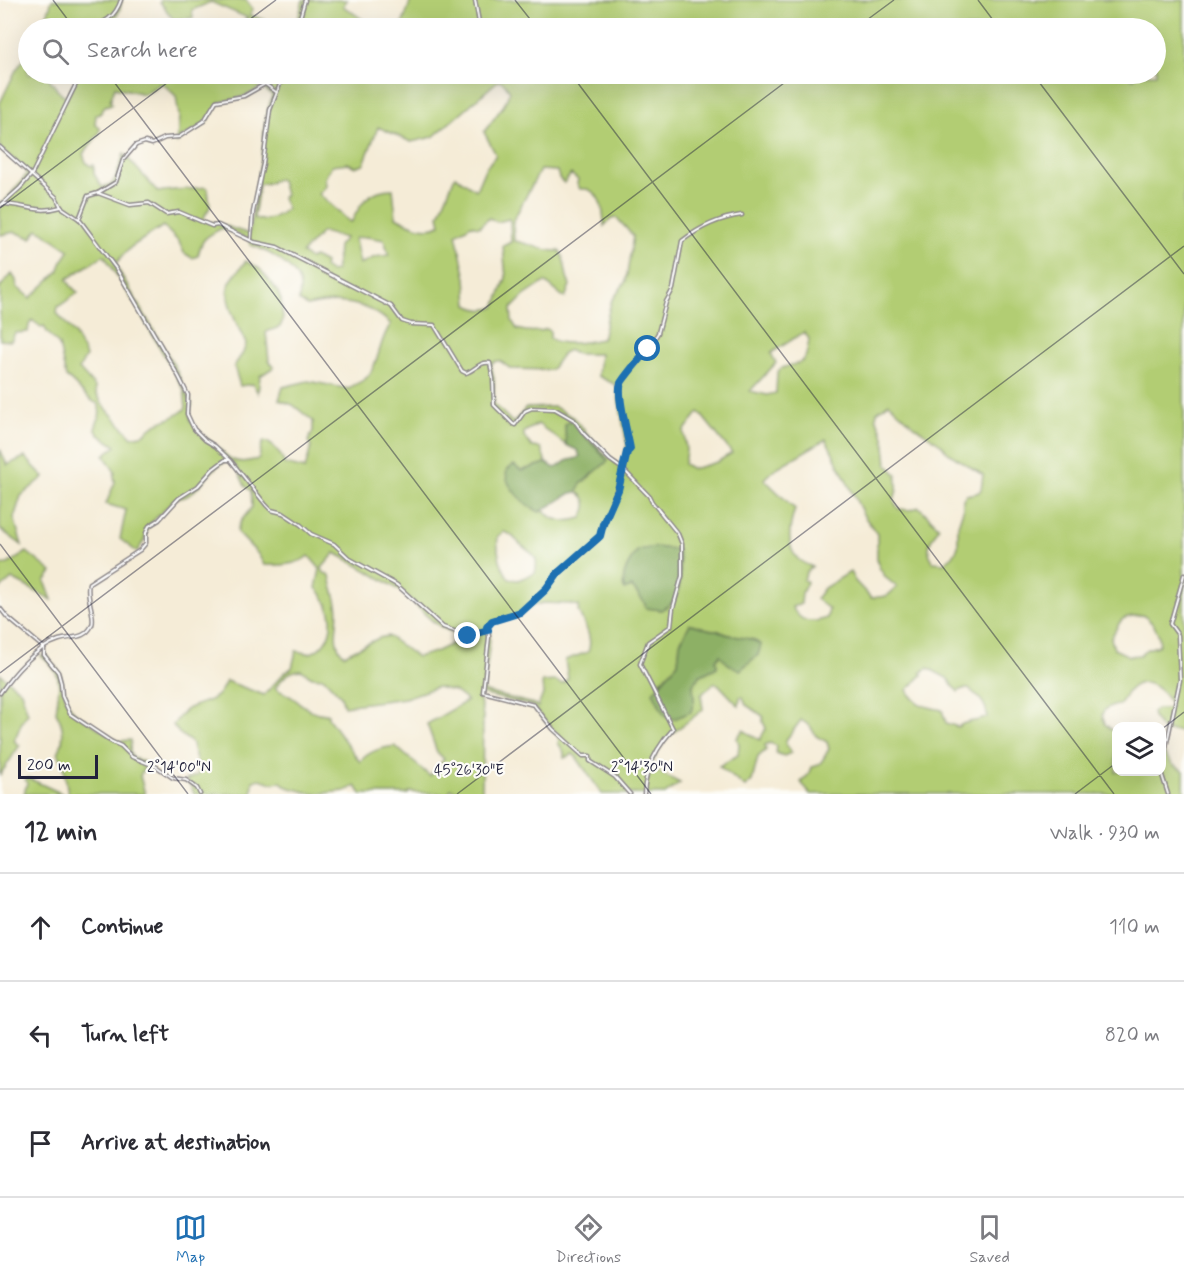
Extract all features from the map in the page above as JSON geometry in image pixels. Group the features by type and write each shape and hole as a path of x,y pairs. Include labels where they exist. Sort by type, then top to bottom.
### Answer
{"street":[{"path":"112,18 120,0"},
{"path":"300,18 305,0"},
{"path":"475,0 478,18"},
{"path":"2,205 32,174 76,84"},
{"path":"78,219 88,196 116,182 123,159 136,145 145,142 152,144 165,138 180,137 204,121 216,101 220,99 244,96 265,84 276,92"},
{"path":"251,239 253,212 263,164 270,110 280,84"},
{"path":"0,147 56,197 61,207 78,219 117,270 188,395 188,414 194,429 231,461 271,510 283,513 311,534 333,544 350,559 397,585 443,627 468,636 488,630"},
{"path":"98,193 130,205 149,203 166,214 179,212 254,242 277,247 391,306 402,321 411,324 434,325 462,371 466,373 478,365 490,363 494,405 513,424 515,425 525,411 532,408 555,409 574,420 584,434 649,496 678,534 682,544 682,576 673,608 672,626 648,642 640,664 673,729 659,745 651,761 644,784 644,794"},
{"path":"2,205 18,205 33,210 61,207"},
{"path":"630,794 615,777 590,761 590,756 583,756 572,747 553,729 534,705 483,692 489,637 487,627 492,621 521,612 546,589 557,574 598,539 624,470 627,452 630,449 620,399 620,384 658,333 666,302 673,289 680,245 691,234 723,218 742,216"},
{"path":"0,693 14,672 44,648 59,639 79,638 86,632 92,624 87,591 89,583 140,550 146,543 149,526 159,520 179,498 198,486 213,469 225,460 231,461"},
{"path":"1166,743 1180,680 1178,635 1170,624 1184,575"},
{"path":"0,608 7,617 44,648"},
{"path":"44,648 44,655 58,672 62,696 70,714 121,746 132,757 157,766 173,778 186,780 197,788 200,794"},
{"path":"1163,776 1168,794"}],"green space":[{"path":"52,0 122,0 118,14 114,18 46,18"},
{"path":"161,0 246,0 253,9 250,15 258,18 248,18 211,2 192,10 193,18 172,18 160,2"},
{"path":"303,0 347,0 343,6 361,18 298,18"},
{"path":"411,0 1184,0 1184,731 1166,731 1166,722 1157,722 1152,712 1156,709 1171,707 1163,693 1149,684 1135,685 1119,705 1107,708 1102,715 1105,724 1112,730 1112,776 1166,776 1166,756 1173,765 1184,771 1184,794 810,794 801,782 809,774 811,767 822,761 829,749 827,742 816,736 810,726 801,720 786,740 791,753 784,756 776,753 777,746 770,743 765,745 766,750 758,757 752,781 745,787 719,766 738,755 737,738 743,730 760,740 766,728 763,716 746,705 743,697 740,697 739,706 718,684 714,683 701,695 703,709 669,736 651,765 657,771 680,783 665,794 602,794 573,754 564,758 564,752 558,743 558,735 532,706 482,694 479,696 483,716 482,794 465,794 451,789 448,794 409,792 408,794 361,794 356,786 345,791 314,794 287,787 281,782 272,783 260,779 253,781 252,794 194,794 186,780 198,775 192,743 173,725 187,709 211,700 219,694 226,681 264,695 285,672 292,668 296,651 312,652 325,642 331,628 331,621 328,606 316,588 320,569 309,556 293,563 264,565 258,554 237,530 252,507 251,491 245,486 237,468 230,461 216,468 191,494 176,498 148,526 144,541 137,552 120,539 126,510 106,504 115,482 115,472 104,455 116,446 99,435 95,429 100,414 98,404 88,398 66,377 59,345 44,326 41,327 32,320 28,332 15,333 11,341 0,340 0,287 12,274 17,287 30,298 58,272 69,250 38,229 31,238 15,232 0,235 0,203 5,201 27,174 24,168 0,149 0,103 18,67 18,84 53,84 66,97 73,84 160,84 144,94 115,87 110,101 112,104 105,106 100,114 96,115 95,124 100,128 99,134 83,154 86,162 90,166 94,165 94,174 102,187 112,184 124,154 158,192 205,187 208,189 210,207 203,219 209,223 214,222 249,234 265,122 272,95 261,87 236,99 220,102 206,123 181,138 177,143 179,116 176,96 163,84 494,84 433,137 411,142 378,127 364,164 355,167 348,163 332,165 325,178 326,186 319,194 350,222 372,194 393,189 396,217 418,227 430,228 441,224 439,215 455,176 476,190 485,169 496,155 484,132 504,105 510,91 505,84 1166,84 1166,18 405,18","holes":["540,170 557,171 564,183 571,174 578,180 580,189 587,189 596,195 602,207 604,226 611,219 617,218 633,236 626,281 611,302 602,339 575,343 561,342 550,338 550,331 547,329 532,332 517,329 512,321 511,309 524,296 545,282 565,298 570,285 560,251 514,241 513,221","277,179 281,180 285,195 282,198 287,209 276,217 258,220 254,218 259,184 266,184","489,218 498,222 509,219 510,221 511,242 503,246 506,278 495,307 488,309 468,305 466,278 456,234 471,225 479,227","163,226 179,242 184,253 192,258 198,256 206,238 222,228 250,240 250,245 271,254 285,264 300,284 299,301 307,306 330,302 352,304 372,311 391,324 384,336 372,370 361,382 349,389 308,381 283,387 279,400 293,405 313,421 313,431 308,441 311,447 305,469 284,464 277,451 264,441 259,459 234,461 192,423 190,418 192,405 175,367 115,264 131,247","322,232 345,238 338,246 336,271 331,272 324,267 325,263 314,257 310,259 302,253","367,237 384,240 389,255 375,257 360,264 355,240","104,255 184,390 186,408 181,413 153,426 145,434 132,437 103,405 95,387 79,369 86,356 74,333 57,313 58,307 78,293 67,279","804,332 809,339 806,355 801,362 780,369 777,373 776,393 767,395 750,391 776,363 771,353","569,350 577,354 600,354 598,376 616,385 627,445 622,468 604,453 574,418 555,407 526,408 513,423 494,404 494,379 491,365 496,361 500,361 511,369 551,370 563,353","889,403 913,425 942,445 948,453 983,475 981,490 966,495 963,499 963,510 958,525 958,547 953,556 944,563 933,562 929,552 930,544 939,527 919,507 909,510 899,509 895,504 897,475 887,464 884,437 876,417 877,412","699,412 732,453 717,462 693,469 684,464 686,451 684,431","538,424 566,445 565,425 596,446 608,461 580,484 577,492 584,497 586,503 582,518 566,521 556,519 544,510 540,512 534,509 517,495 514,466 520,471 546,463 541,448 532,447 524,437 524,432","826,439 864,516 877,534 877,561 880,569 886,578 897,587 887,596 871,598 850,572 824,588 816,599 829,609 827,618 811,621 798,616 792,607 801,604 802,593 807,582 804,580 806,573 812,567 799,560 790,543 790,529 795,509 764,479 773,470","504,532 511,535 534,555 535,573 518,580 509,579 498,553 498,536","335,553 407,596 433,621 455,633 458,641 435,652 417,657 388,636 344,655 337,643 338,610 330,575 324,573 322,568","632,586 679,588 672,602 661,610 644,602","534,604 579,606 578,610 590,641 588,652 565,660 568,678 564,683 542,682 543,694 538,707 484,690 490,626 494,622 520,615","1142,615 1157,632 1159,645 1147,649 1140,655 1129,656 1114,649 1111,638 1121,620","690,624 717,630 727,636 755,640 758,655 749,662 721,654 716,660 717,667 699,676 693,685 694,701 658,684 678,663 680,643","928,668 947,678 958,692 962,689 969,689 984,705 987,717 958,727 946,723 942,710 922,705 914,700 907,690 922,675 921,672","301,670 312,677 324,678 341,696 344,706 405,698 437,687 454,691 467,701 427,724 437,752 444,759 430,776 395,746 375,751 360,762 328,718 328,714 313,711 275,688 289,673"]},
{"path":"246,261 260,269 277,290 281,300 283,320 280,327 266,332 269,361 274,367 260,376 258,393 253,384 240,386 234,366 246,344 230,307 228,292 232,279"},
{"path":"570,420 608,461 581,484 577,492 571,493 540,512 512,489 506,476 507,470 514,465 521,471 546,463 555,468 579,457 577,450 566,445 565,425"},
{"path":"0,449 7,465 25,457 44,477 21,496 14,518 22,545 0,529"},
{"path":"656,547 678,550 680,563 680,584 676,597 672,603 661,610 646,608 632,587 624,590 623,584 626,569 638,550"},
{"path":"27,552 52,572 45,581 52,600 12,579 0,589 0,565 8,564"},
{"path":"690,624 751,639 761,645 758,655 740,670 728,664 720,655 716,660 717,667 699,676 693,685 694,701 691,712 674,719 664,715 653,692 678,663 680,643"},
{"path":"46,655 60,672 66,700 74,712 118,741 131,740 132,757 146,763 140,776 145,794 68,794 63,763 58,753 63,732 56,712 59,681 54,669 41,656"},
{"path":"0,674 21,691 28,714 14,740 20,745 0,775"},
{"path":"28,778 63,794 24,794 27,783 25,780"}],"route":[{"path":"468,636 488,630 487,627 492,621 521,612 546,589 557,574 600,536 618,490 627,452 630,449 620,399 620,384 648,349"}]}
